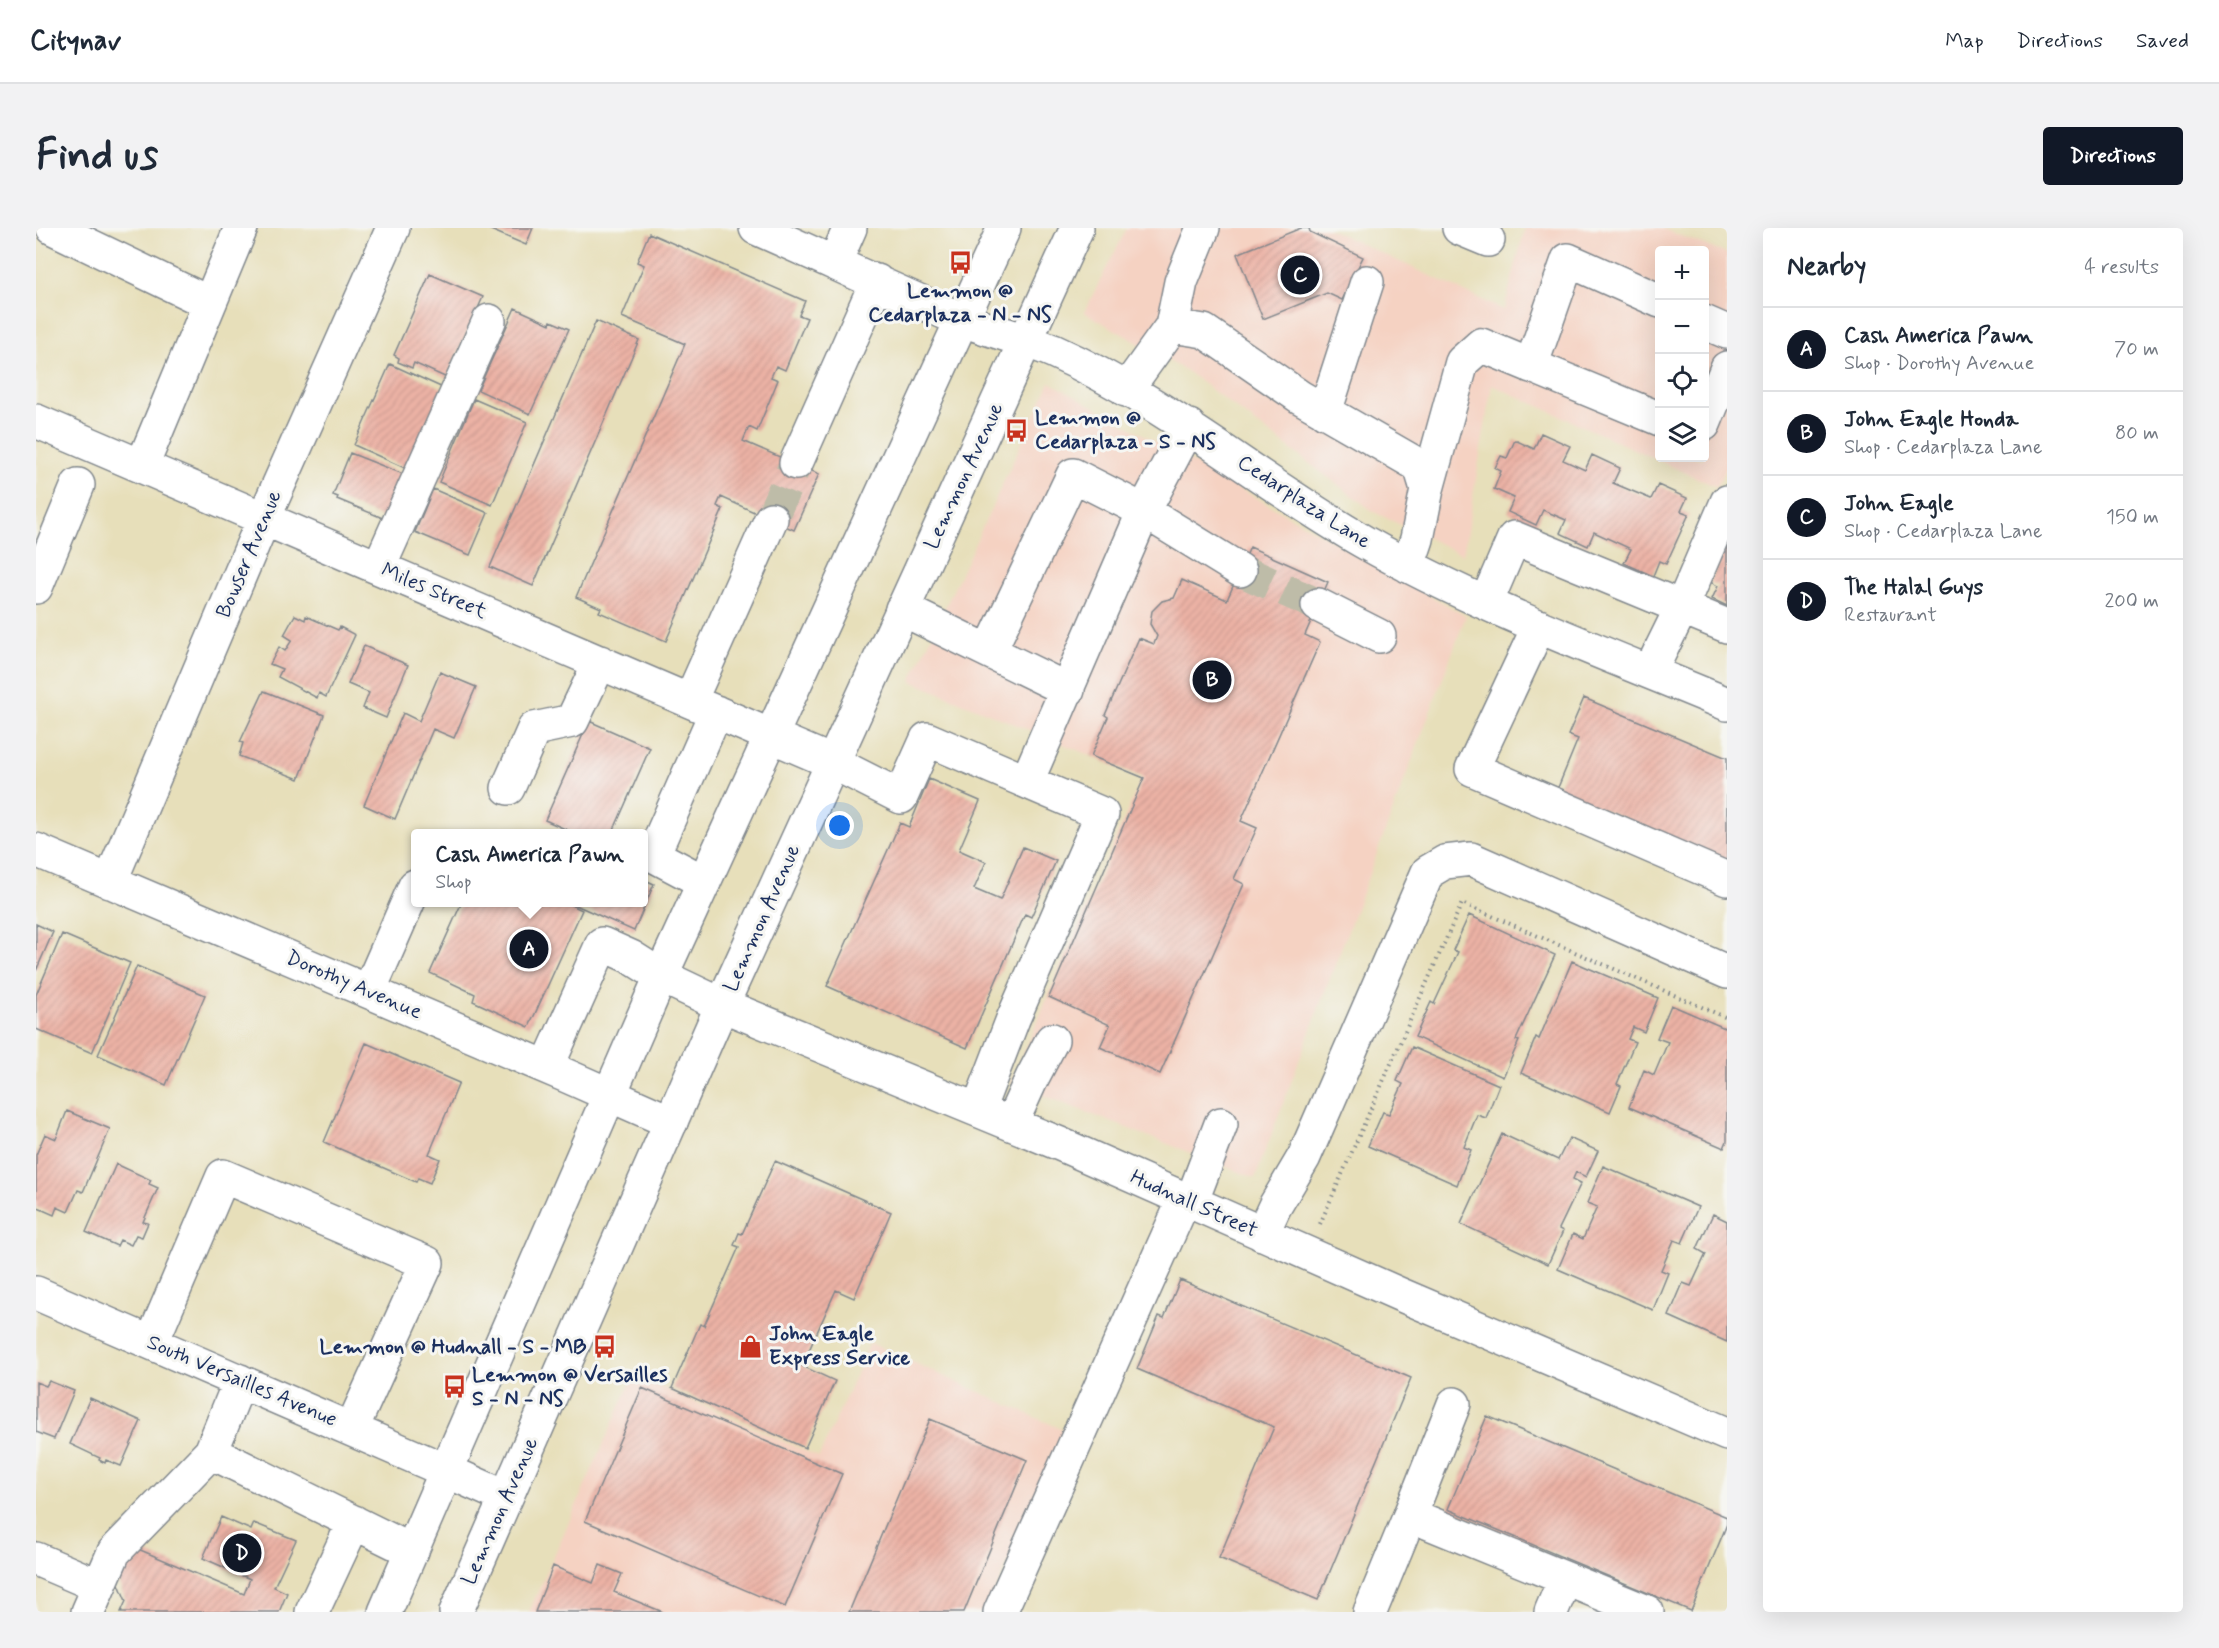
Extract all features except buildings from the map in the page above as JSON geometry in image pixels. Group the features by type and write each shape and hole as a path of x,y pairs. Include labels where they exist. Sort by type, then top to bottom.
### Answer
{"street":[{"path":"53,228 209,303"},
{"path":"142,466 241,228"},
{"name":"Bowser Avenue","path":"110,882 264,518 393,228"},
{"name":"Cedarplaza Lane","path":"756,228 962,320 1055,352 1188,426 1331,521 1408,566 1539,626 1727,704"},
{"path":"835,262 850,228"},
{"path":"385,1612 661,976 1004,228"},
{"name":"Lemmon Avenue","path":"456,1612 722,1005 1077,228"},
{"path":"1126,390 1172,326 1181,282 1203,228"},
{"path":"1531,366 1568,260 1657,300"},
{"path":"796,463 877,281"},
{"path":"1325,412 1367,282"},
{"path":"379,567 489,321"},
{"path":"1709,324 1727,332"},
{"path":"1172,326 1204,331 1300,397 1420,466 1426,489"},
{"path":"1408,566 1417,539 1426,489 1462,362 1481,345 1655,417"},
{"path":"1709,412 1727,368"},
{"name":"Miles Street","path":"36,421 832,762 901,797 927,739 1027,781"},
{"path":"978,1110 1013,1019 1102,814 1027,781 1144,511 1188,426"},
{"path":"990,650 1073,475 1144,511 1240,570"},
{"path":"36,587 78,485"},
{"path":"1650,672 1682,607 1727,502"},
{"path":"704,882 653,855 703,706 771,519"},
{"path":"1486,603 1514,538 1727,626"},
{"path":"1318,605 1379,636"},
{"path":"902,609 1068,690"},
{"path":"1539,626 1472,769 1727,879"},
{"path":"508,788 534,729 572,722 600,662"},
{"name":"Dorothy Avenue","path":"36,850 369,991 528,1069 610,1095 670,1122"},
{"path":"1262,1234 1275,1206 1304,1157 1428,872 1445,862 1470,859 1727,972"},
{"path":"369,991 411,895"},
{"name":"Hudnall Street","path":"528,1069 602,944 722,1005 1011,1124 1727,1434"},
{"path":"1011,1124 1052,1040"},
{"path":"1000,1612 1221,1124"},
{"path":"152,1342 224,1176 427,1263 352,1428"},
{"name":"South Versailles Avenue","path":"36,1293 352,1428 505,1497"},
{"path":"36,1559 94,1599 114,1552 211,1452 240,1381"},
{"path":"1370,1612 1454,1404"},
{"path":"211,1452 412,1551"},
{"path":"1410,1515 1647,1612"},
{"path":"312,1612 354,1522"},
{"path":"1551,1612 1565,1579"}],"path":[{"path":"1319,1224 1462,903 1727,1018"}],"shaded area":[{"path":"1127,228 1327,228 1504,310 1525,228 1661,228 1707,246 1655,246 1655,459 1492,385 1463,555 1374,512 1188,372 1084,312"},
{"path":"1709,247 1727,254 1727,465 1717,487 1662,462 1709,462"},
{"path":"1050,382 1466,616 1255,1178 1011,1083 1142,777 911,681"},
{"path":"870,1343 1066,1431 986,1612 529,1612 634,1375 819,1457"}],"tunnel":[{"path":"771,519 796,463"},
{"path":"1240,570 1318,605"}],"place":[{"name":"Lemmon @ Cedarplaza - N - NS","path":"960,263"},
{"name":"John Eagle","path":"1300,275"},
{"name":"Lemmon @ Cedarplaza - S - NS","path":"1017,430"},
{"name":"John Eagle Honda","path":"1212,680"},
{"name":"Cash America Pawn","path":"529,949"},
{"name":"John Eagle Express Service","path":"751,1346"},
{"name":"Lemmon @ Hudnall - S - MB","path":"604,1347"},
{"name":"Lemmon @ Versailles S - N - NS","path":"454,1387"},
{"name":"The Halal Guys","path":"242,1553"}]}
